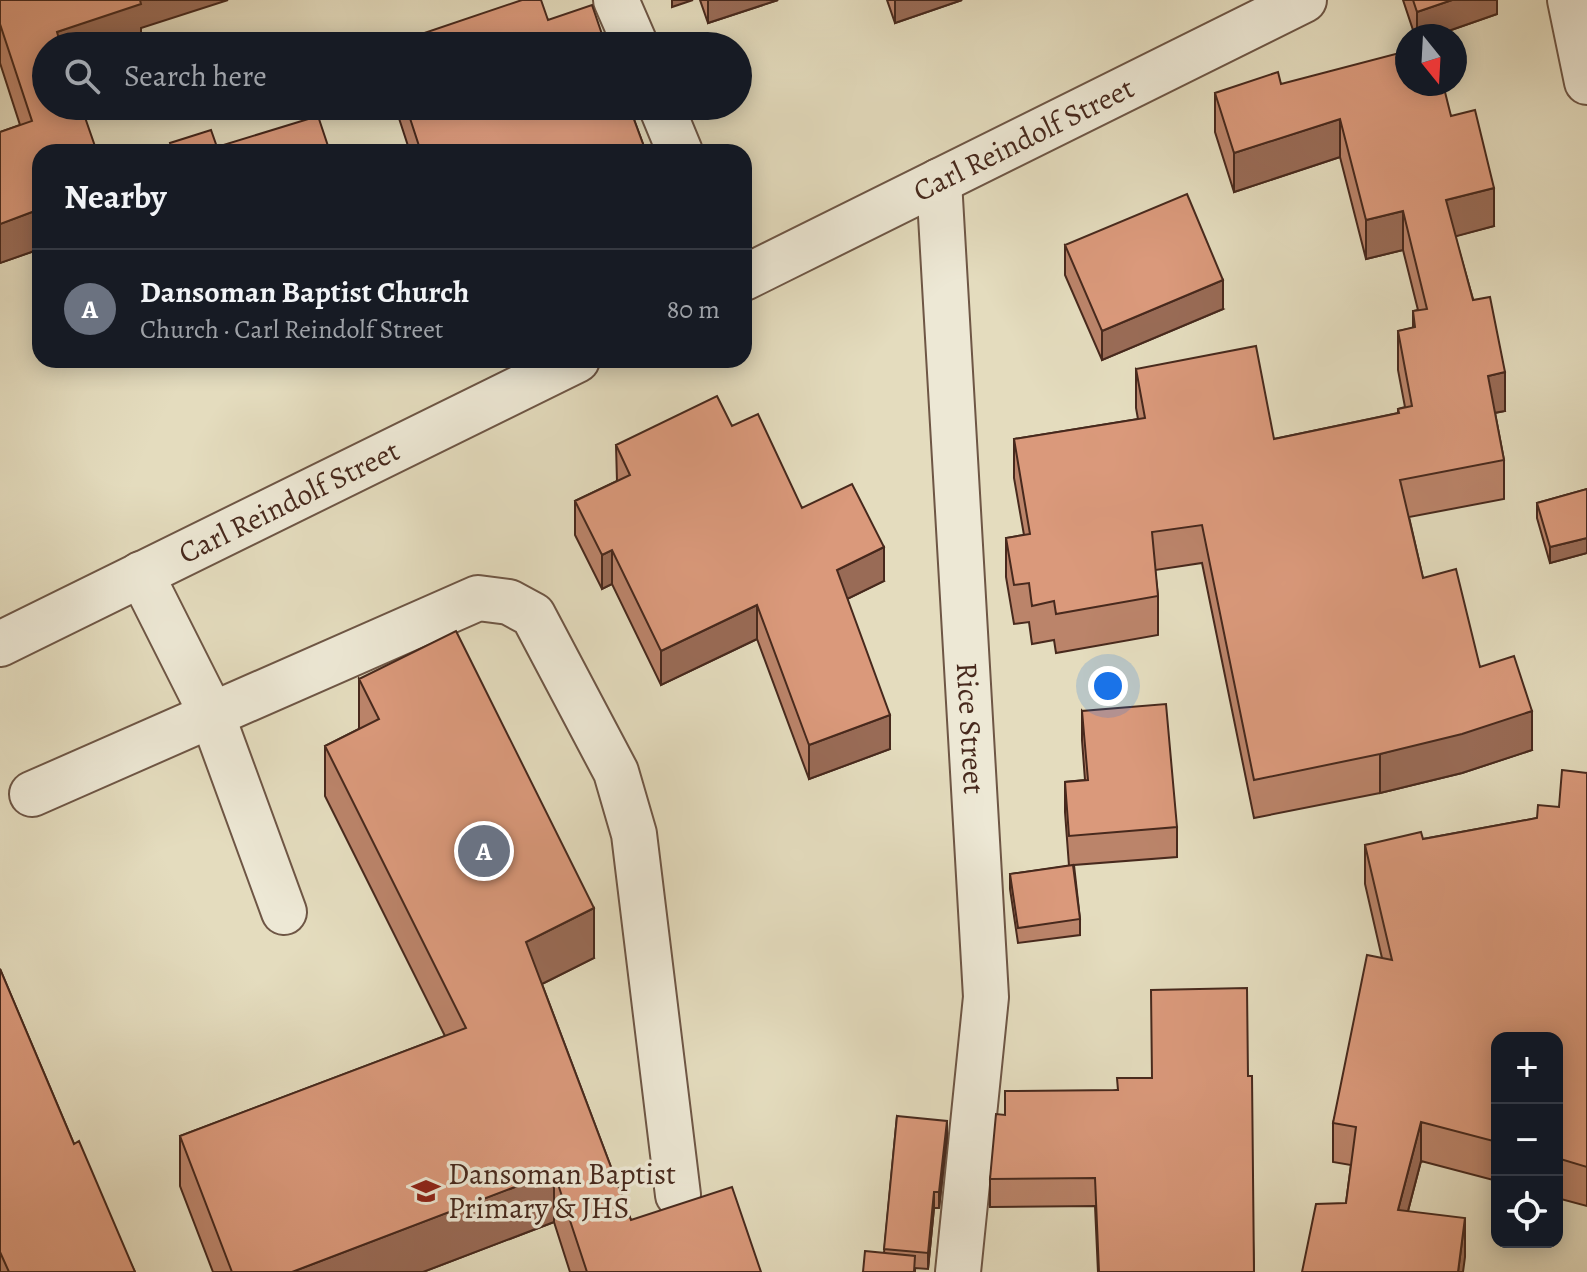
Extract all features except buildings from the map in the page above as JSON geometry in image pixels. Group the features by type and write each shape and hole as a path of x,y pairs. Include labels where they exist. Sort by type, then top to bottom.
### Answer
{"street":[{"path":"616,0 630,32"},
{"name":"Carl Reindolf Street","path":"752,274 1304,0"},
{"path":"1570,0 1587,82"},
{"path":"667,120 677,144"},
{"name":"Rice Street","path":"939,181 986,997 958,1272"},
{"name":"Carl Reindolf Street","path":"0,644 561,368"},
{"path":"141,574 212,715 284,912"},
{"path":"32,794 478,598 509,602 533,615 616,772 634,834 678,1195"}],"place":[{"name":"Dansoman Baptist Church","path":"484,851"},
{"name":"Dansoman Baptist Primary & JHS","path":"426,1191"}]}
